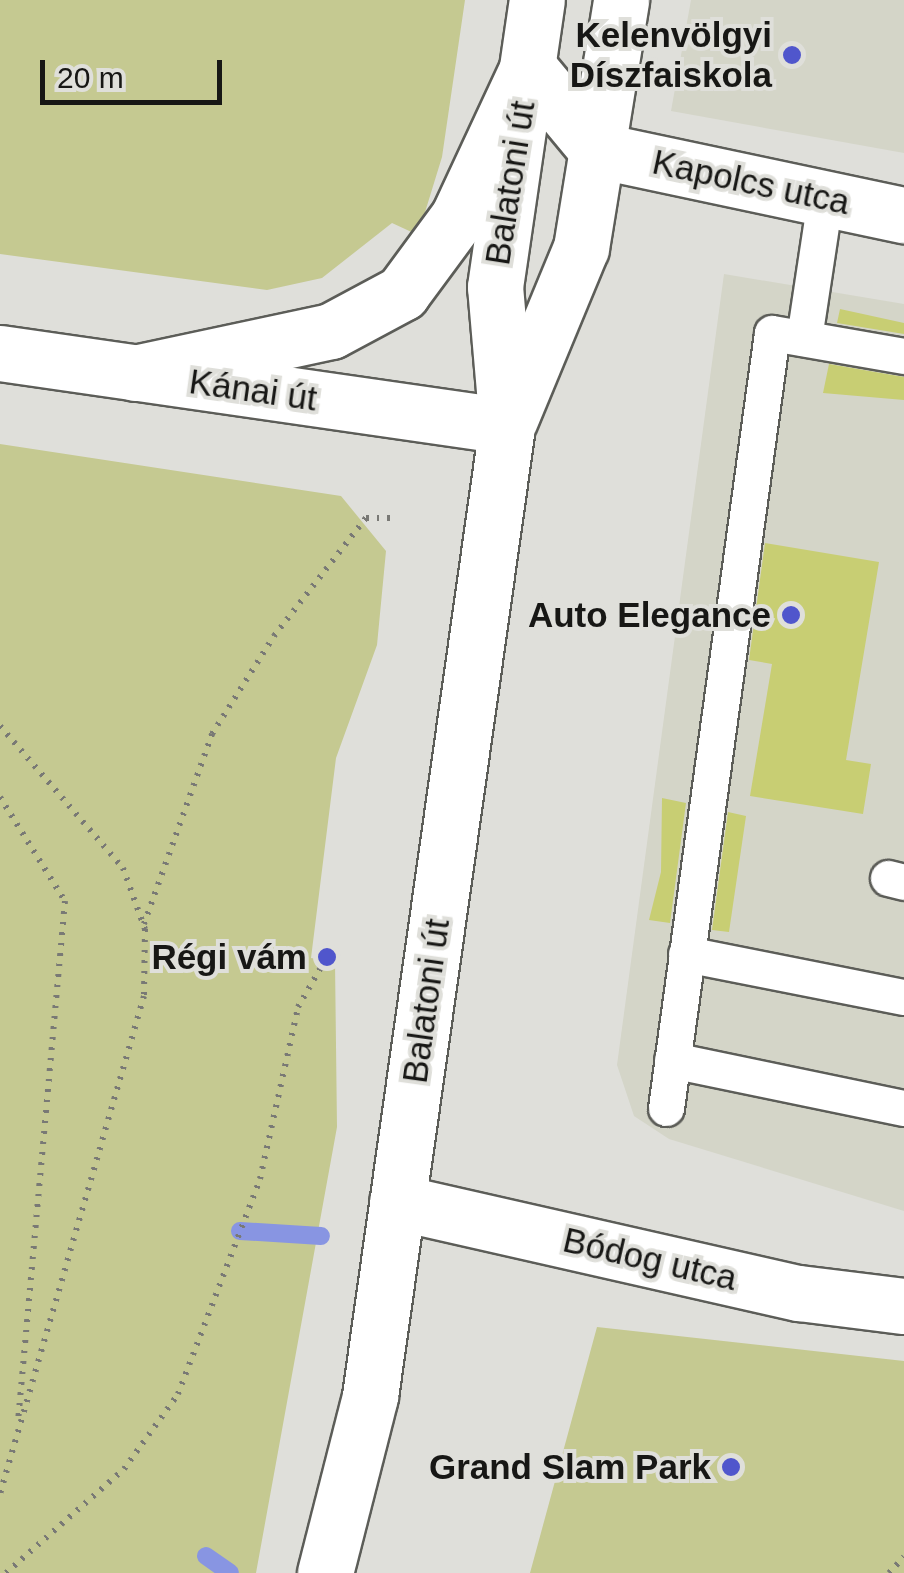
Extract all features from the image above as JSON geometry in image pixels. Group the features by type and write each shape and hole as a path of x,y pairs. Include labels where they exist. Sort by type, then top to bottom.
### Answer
{"main road":[{"name":"Balatoni út","path":"325,1573 370,1396 507,426 494,288 537,0"},
{"name":"Balatoni út","path":"507,426 581,248 621,0"},
{"path":"135,374 331,331 402,292 458,217 528,67 598,150"},
{"name":"Kapolcs utca","path":"598,150 904,214"},
{"name":"Kánai út","path":"0,352 507,426"},
{"name":"Bódog utca","path":"397,1202 799,1293 904,1306"}],"lane":[{"path":"804,338 825,198"},
{"path":"666,1108 772,333 904,356"},
{"path":"686,954 904,996"},
{"path":"672,1060 904,1108"}],"path":[{"path":"143,926 212,734 274,636 366,518 392,518"},
{"path":"0,726 124,868 143,926 144,996 0,1494"},
{"path":"0,797 65,901 16,1437"},
{"path":"6,1573 124,1468 178,1394 260,1180 298,1008 326,957"},
{"path":"889,1573 904,1558"}],"shaded area":[{"name":"Kelenvölgyi Díszfaiskola","path":"691,0 904,0 904,153 671,111"},
{"name":"Auto Elegance","path":"724,274 904,304 904,1211 669,1139 634,1116 617,1065"}],"green space":[{"path":"0,0 465,0 442,157 418,235 392,223 322,278 267,290 0,254"},
{"path":"0,444 341,496 386,551 377,645 336,758 311,958 335,962 337,1127 256,1573 0,1573"},
{"name":"Grand Slam Park","path":"597,1327 904,1361 904,1573 530,1573"}],"building":[{"path":"840,309 904,323 904,334 837,323"},
{"path":"829,364 904,377 904,400 823,393"},
{"path":"765,543 879,562 846,760 871,764 863,814 750,796 772,664 749,660"},
{"path":"662,798 686,803 670,923 649,920 661,872"},
{"path":"728,812 746,816 729,932 712,930"}],"waterway":[{"path":"240,1231 321,1236"},
{"path":"206,1556 230,1573"}],"place":[{"name":"Kelenvölgyi Díszfaiskola","path":"792,55"},
{"name":"Auto Elegance","path":"791,615"},
{"name":"Régi vám","path":"327,957"},
{"name":"Grand Slam Park","path":"731,1467"}]}
